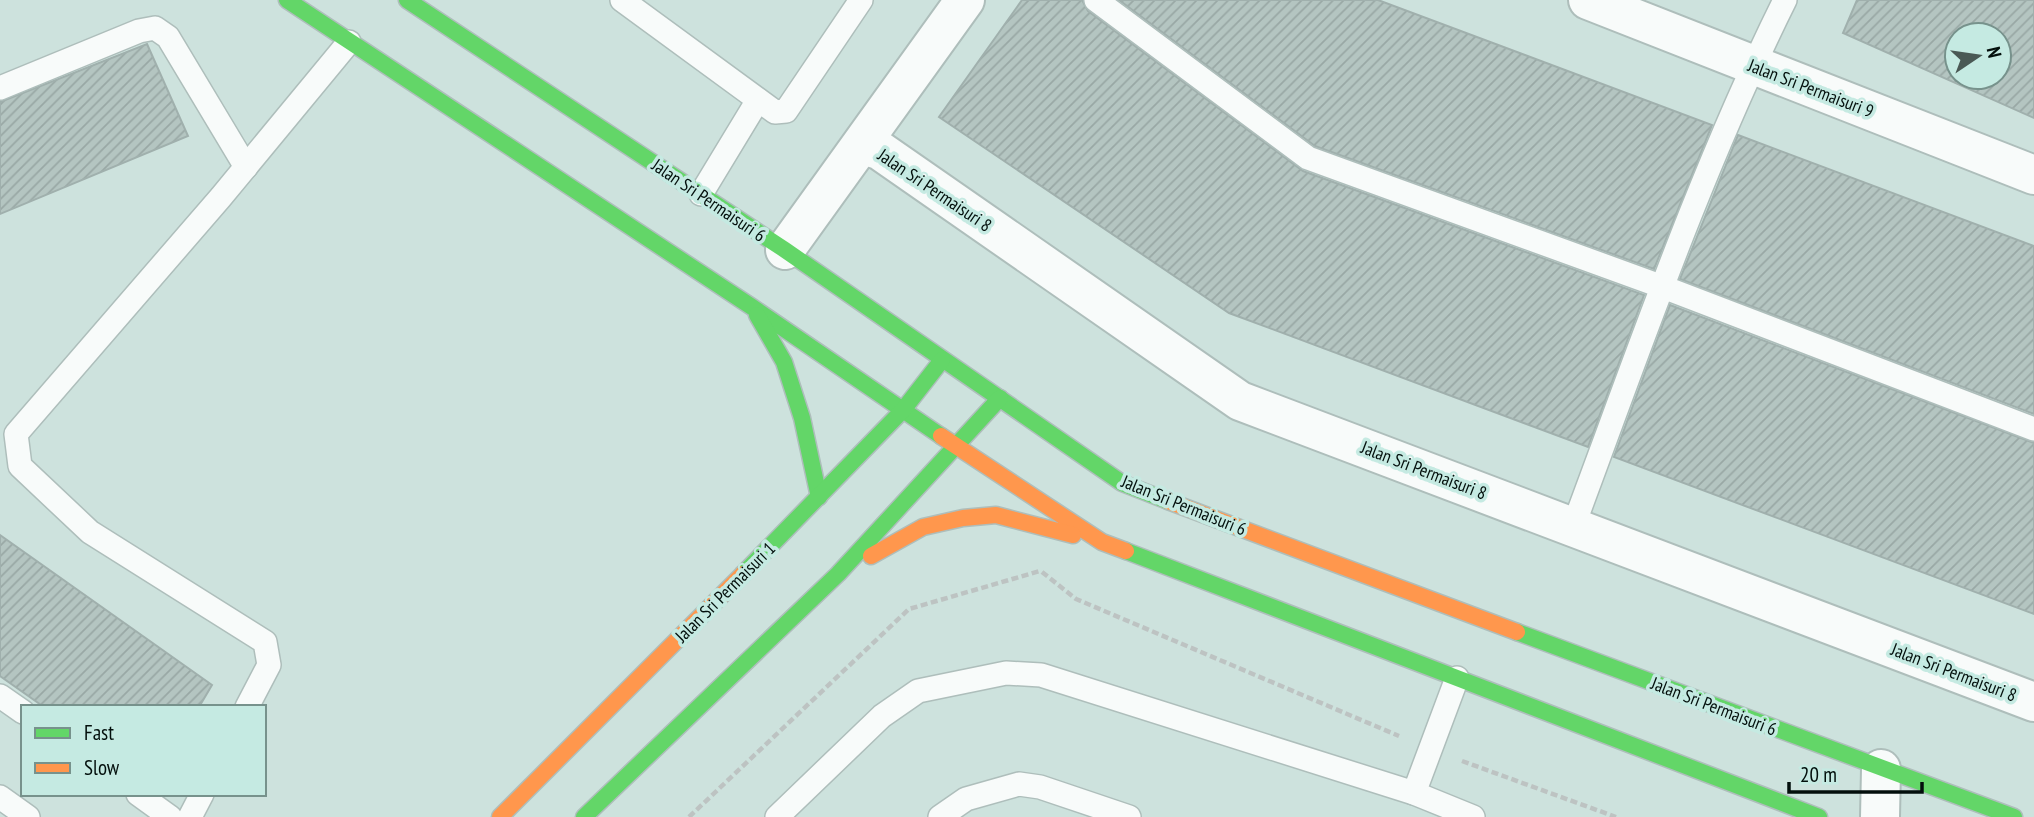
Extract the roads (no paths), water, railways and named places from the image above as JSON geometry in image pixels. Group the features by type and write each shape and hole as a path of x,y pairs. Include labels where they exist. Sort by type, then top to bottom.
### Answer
{"street":[{"path":"287,0 1102,542"},
{"name":"Jalan Sri Permaisuri 6","path":"407,0 785,250 1122,482 2014,817"},
{"path":"785,250 965,0"},
{"name":"Jalan Sri Permaisuri 9","path":"1588,0 2034,175"},
{"name":"Jalan Sri Permaisuri 8","path":"863,145 879,149 1240,401 2034,702"},
{"path":"752,307 784,362 802,418 819,497"},
{"name":"Jalan Sri Permaisuri 1","path":"500,817 819,497 903,410 943,360"},
{"path":"584,817 839,574 921,487 954,444 1000,398"},
{"path":"839,574 923,527 963,518 996,515 1102,542 1819,817"},
{"path":"1880,817 1881,769"}],"lane":[{"path":"622,0 775,112 786,111 861,0"},
{"path":"1096,0 1308,158 1663,287 2034,429"},
{"path":"1573,527 1663,287 1753,65 1785,0"},
{"path":"0,88 139,31 155,29 168,37 246,167"},
{"path":"248,705 269,665 265,642 90,531 20,466 16,434 221,197 349,42"},
{"path":"701,194 758,100"},
{"path":"777,817 882,716 918,691 1006,673 1041,675 1415,793 1473,817"},
{"path":"1415,793 1458,678"},
{"path":"0,696 21,711"},
{"path":"940,817 966,799 1019,784 1040,787 1129,817"},
{"path":"141,796 170,817"},
{"path":"190,817 201,796"},
{"path":"0,797 29,817"}]}
